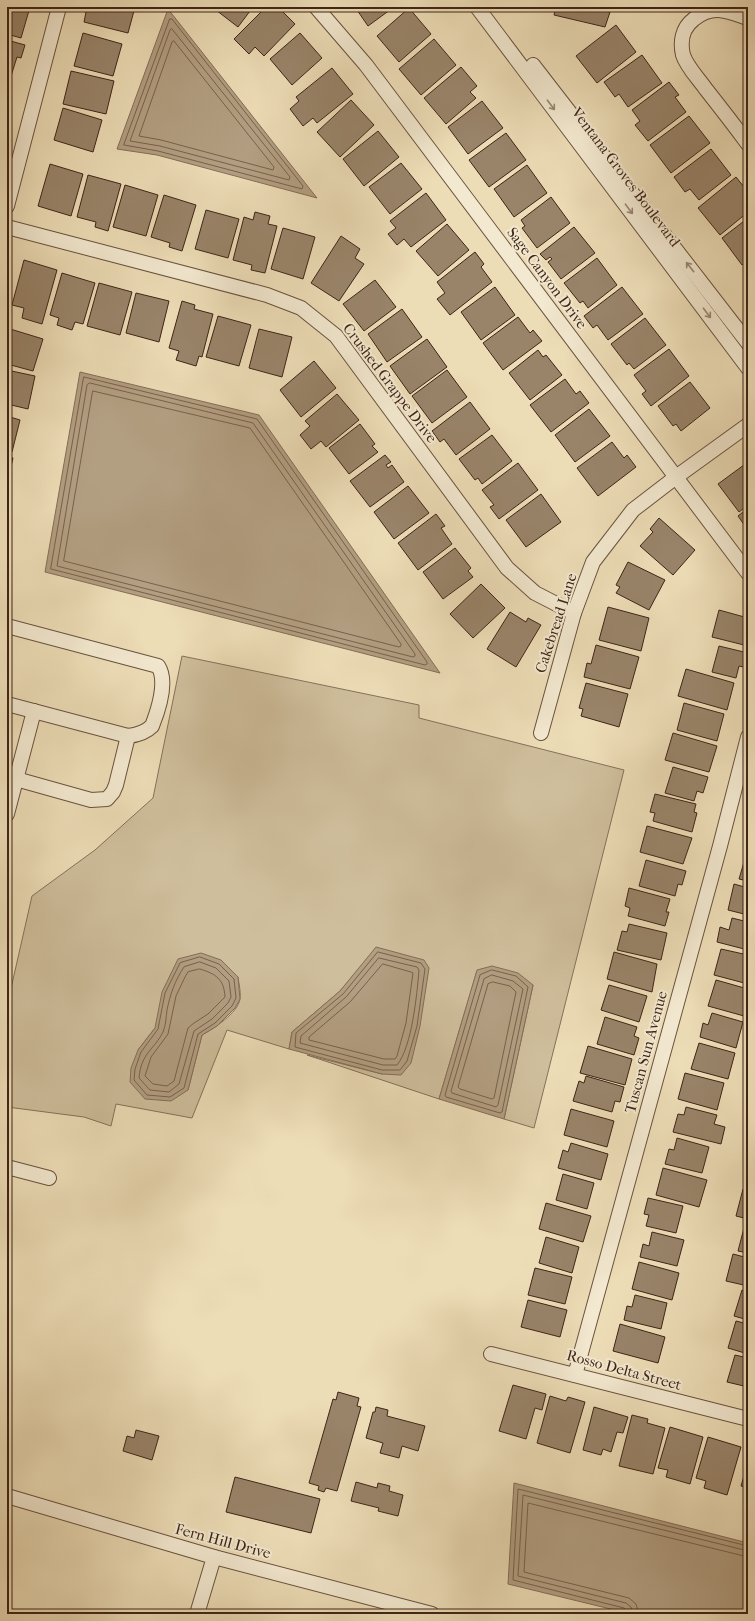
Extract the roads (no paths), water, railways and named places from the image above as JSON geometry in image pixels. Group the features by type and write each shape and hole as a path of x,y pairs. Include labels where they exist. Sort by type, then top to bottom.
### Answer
{"street":[{"path":"7,206 59,7"},
{"name":"Sage Canyon Drive","path":"316,7 366,65 748,573"},
{"name":"Ventana Groves Boulevard","path":"477,7 748,368"},
{"name":"Ventana Groves Boulevard","path":"488,7 748,343"},
{"path":"748,18 720,9 711,10 699,15 690,22 683,33 681,45 684,56 692,70 748,144"},
{"name":"Crushed Grappe Drive","path":"7,227 267,295 301,308 336,336 507,568 534,593 574,613"},
{"name":"Cakebread Lane","path":"541,733 574,613 593,562 633,510 748,425"},
{"path":"7,626 158,666 162,672 163,680 152,726 143,732 128,736 7,704"},
{"path":"7,814 34,711"},
{"path":"16,779 91,800 106,798 113,792 116,785 128,736"},
{"name":"Tuscan Sun Avenue","path":"575,1375 720,846 748,737"},
{"path":"7,1167 49,1178"},
{"name":"Rosso Delta Street","path":"491,1354 748,1419"},
{"name":"Fern Hill Drive","path":"7,1496 214,1557 415,1612 432,1614"},
{"path":"197,1614 214,1557"}],"water":[{"path":"168,9 317,198 157,155 117,149"},
{"path":"80,372 259,415 440,673 45,572"},
{"path":"376,947 424,960 429,968 420,1026 411,1063 401,1075 382,1074 289,1049 292,1032 340,991"},
{"path":"201,953 221,960 238,977 240,999 235,1008 217,1026 202,1035 188,1090 171,1101 145,1099 130,1082 131,1068 138,1050 155,1028 162,992 178,959"},
{"path":"492,966 518,973 533,985 504,1119 439,1099 477,970"},
{"path":"514,1483 748,1543 748,1614 631,1614 508,1584"}]}
